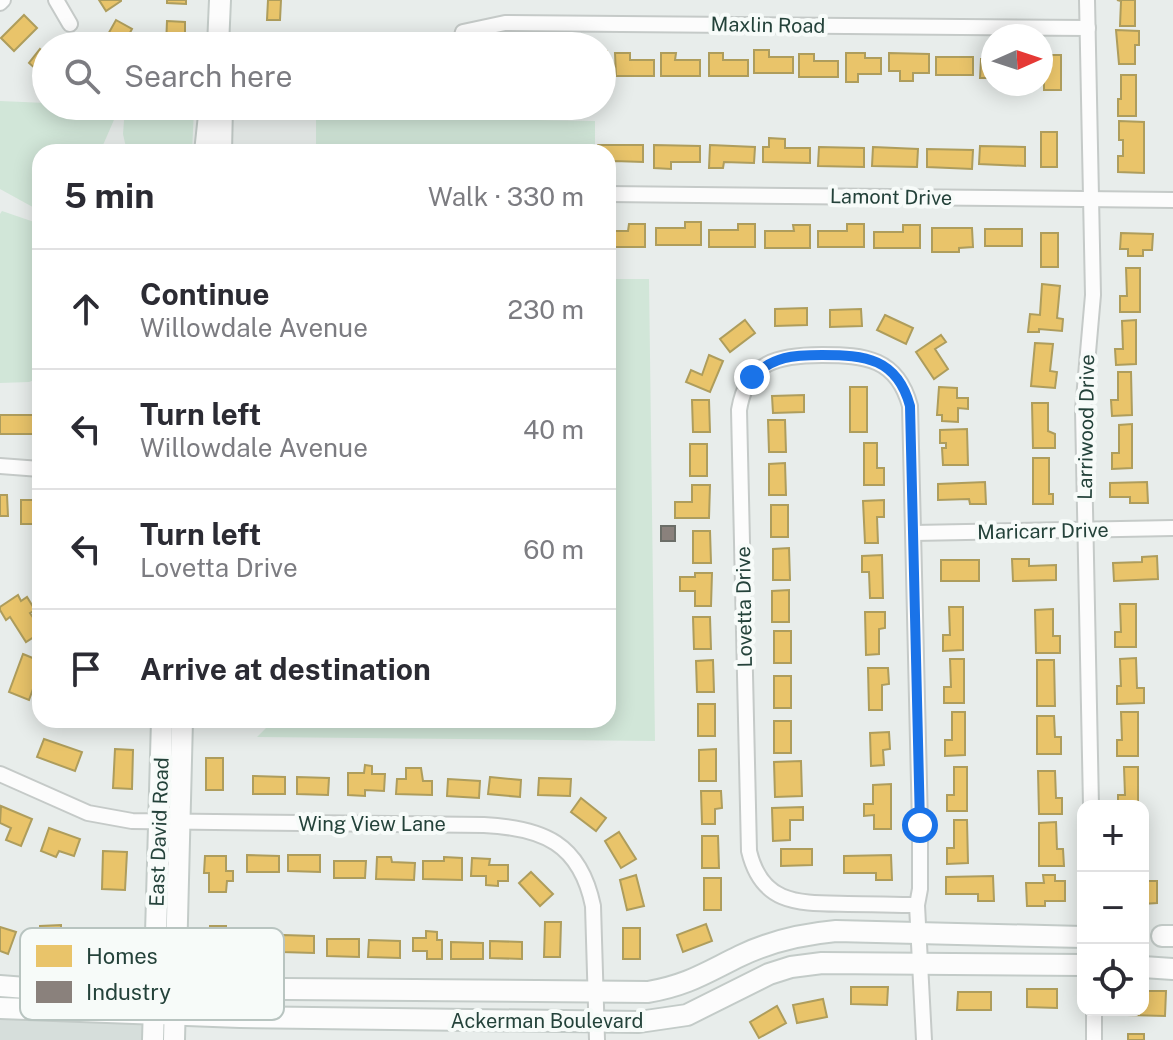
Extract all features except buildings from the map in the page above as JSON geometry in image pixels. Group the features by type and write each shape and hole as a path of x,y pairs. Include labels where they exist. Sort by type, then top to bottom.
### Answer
{"street":[{"path":"56,0 70,24"},
{"path":"219,32 220,0"},
{"name":"Larriwood Drive","path":"1087,0 1093,295 1083,410 1091,800"},
{"name":"Maxlin Road","path":"463,32 505,23 1088,28"},
{"path":"206,144 208,120"},
{"path":"221,144 222,120"},
{"name":"Lamont Drive","path":"616,194 1173,200"},
{"name":"Lovetta Drive","path":"917,905 808,904 778,896 758,877 749,851 739,410 745,387 763,366 789,356 865,357 890,369 900,380 910,406 920,825 917,905 924,1040"},
{"path":"0,466 32,468"},
{"name":"Maricarr Drive","path":"914,533 1173,528"},
{"name":"East David Road","path":"163,728 173,928"},
{"name":"East David Road","path":"160,928 181,728"},
{"name":"Wing View Lane","path":"0,774 88,813 107,818 169,823 484,825 530,830 562,847 582,870 589,887 593,906 596,1031"},
{"name":"Ackerman Boulevard","path":"284,989 648,992 678,987 741,955 799,935 836,931 1077,937"},
{"name":"Ackerman Boulevard","path":"284,1018 596,1031 687,1015 769,974 791,967 822,963 1077,965"},
{"path":"1149,967 1173,969"},
{"name":"Ackerman Boulevard","path":"0,986 20,988"},
{"name":"Ackerman Boulevard","path":"0,1008 20,1009"},
{"path":"1094,1016 1094,1040"},
{"name":"East David Road","path":"153,1040 154,1020"},
{"name":"East David Road","path":"174,1040 175,1020"}],"shaded area":[{"path":"0,1008 20,1009 20,1020 154,1020 153,1040 0,1040"}],"green space":[{"path":"0,101 32,102 32,120 114,120 103,144 32,144 32,207 0,189"},
{"path":"124,120 193,120 192,144 125,144"},
{"path":"316,120 595,121 595,144 316,144"},
{"path":"2,211 32,221 32,381 29,382 0,383"},
{"path":"616,279 649,279 655,741 257,737 266,728 616,728"}],"route":[{"path":"752,377 763,366 789,356 851,355 865,357 890,369 907,392 914,533 920,825"}]}
